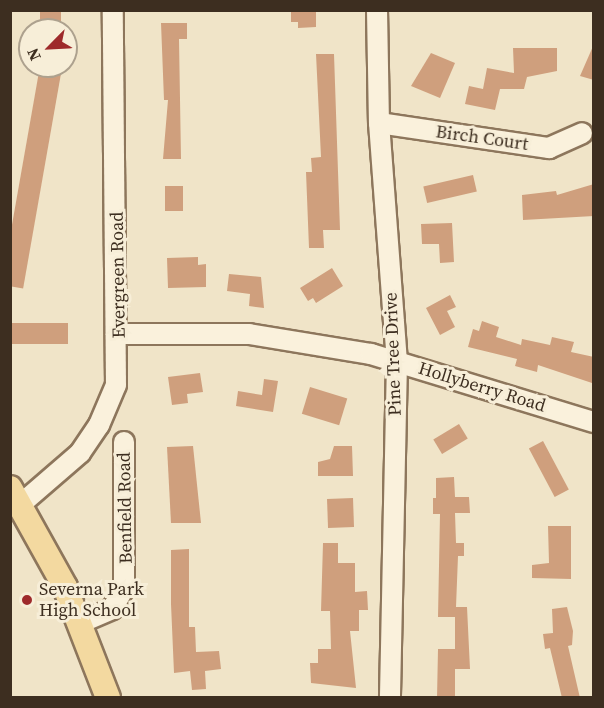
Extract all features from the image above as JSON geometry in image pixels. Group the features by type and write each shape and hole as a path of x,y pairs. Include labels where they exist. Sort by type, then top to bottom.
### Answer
{"main road":[{"path":"16,496 82,622 108,698"}],"street":[{"name":"Evergreen Road","path":"16,496 80,453 99,425 116,385 119,334 113,10"},
{"name":"Pine Tree Drive","path":"377,10 379,123 397,360 390,698"},
{"name":"Birch Court","path":"379,123 549,148 582,133"},
{"name":"Hollyberry Road","path":"119,334 249,334 397,360 594,422"},
{"name":"Benfield Road","path":"82,622 112,609 124,588 124,442"}],"building":[{"path":"40,10 61,10 61,18 40,18"},
{"path":"291,10 316,10 316,27 298,28 298,22 291,22"},
{"path":"161,23 187,23 187,39 179,39 181,159 163,159 168,100 164,100"},
{"path":"594,44 594,80 580,76"},
{"path":"513,48 557,48 557,71 527,77 524,89 500,89 495,110 465,104 469,86 483,89 487,68 514,73"},
{"path":"431,53 455,63 440,98 411,86"},
{"path":"316,54 334,54 340,230 323,230 324,248 309,248 306,172 312,172 311,158 321,157"},
{"path":"38,78 60,78 23,288 10,286 10,236"},
{"path":"473,175 477,192 427,203 423,186"},
{"path":"594,184 594,216 523,220 522,195 556,191 557,195"},
{"path":"165,186 183,186 183,211 165,211"},
{"path":"452,223 454,262 440,263 439,244 422,244 421,224"},
{"path":"198,257 198,265 206,264 206,287 168,288 167,258"},
{"path":"332,268 343,286 316,303 313,298 308,301 300,288"},
{"path":"229,274 261,277 264,308 249,306 250,294 227,291"},
{"path":"450,295 456,307 447,311 455,327 440,335 426,308"},
{"path":"482,321 499,327 496,337 521,345 522,339 550,345 552,337 574,342 571,352 594,357 592,383 538,365 537,372 515,366 517,359 468,347 473,329 479,331"},
{"path":"10,323 68,323 68,344 10,344"},
{"path":"200,373 203,392 187,394 188,403 172,405 168,377"},
{"path":"264,379 278,381 273,412 236,406 238,391 262,395"},
{"path":"310,387 347,398 339,425 302,414"},
{"path":"459,424 468,439 442,454 433,439"},
{"path":"543,441 569,490 555,497 529,449"},
{"path":"193,446 201,523 171,523 167,447"},
{"path":"334,446 352,446 353,476 318,476 318,462 330,459"},
{"path":"454,477 455,497 469,497 470,513 455,513 456,543 464,543 464,556 458,556 456,607 467,607 470,669 455,669 455,698 437,698 438,649 455,649 455,617 438,617 440,514 433,514 433,498 436,498 436,478"},
{"path":"353,498 354,527 328,528 327,499"},
{"path":"548,526 571,526 571,579 532,578 532,565 549,563"},
{"path":"323,543 338,543 338,563 355,563 355,592 367,591 368,610 359,610 359,631 350,631 356,688 311,683 310,663 318,663 318,649 331,649 330,611 321,611"},
{"path":"189,549 189,627 195,627 196,652 219,651 221,669 205,671 206,689 192,690 190,671 174,673 171,604 171,550"},
{"path":"567,607 573,631 572,645 568,646 580,698 562,698 550,648 545,649 543,634 553,633 552,609"}],"place":[{"name":"Severna Park High School","path":"27,600"}]}
